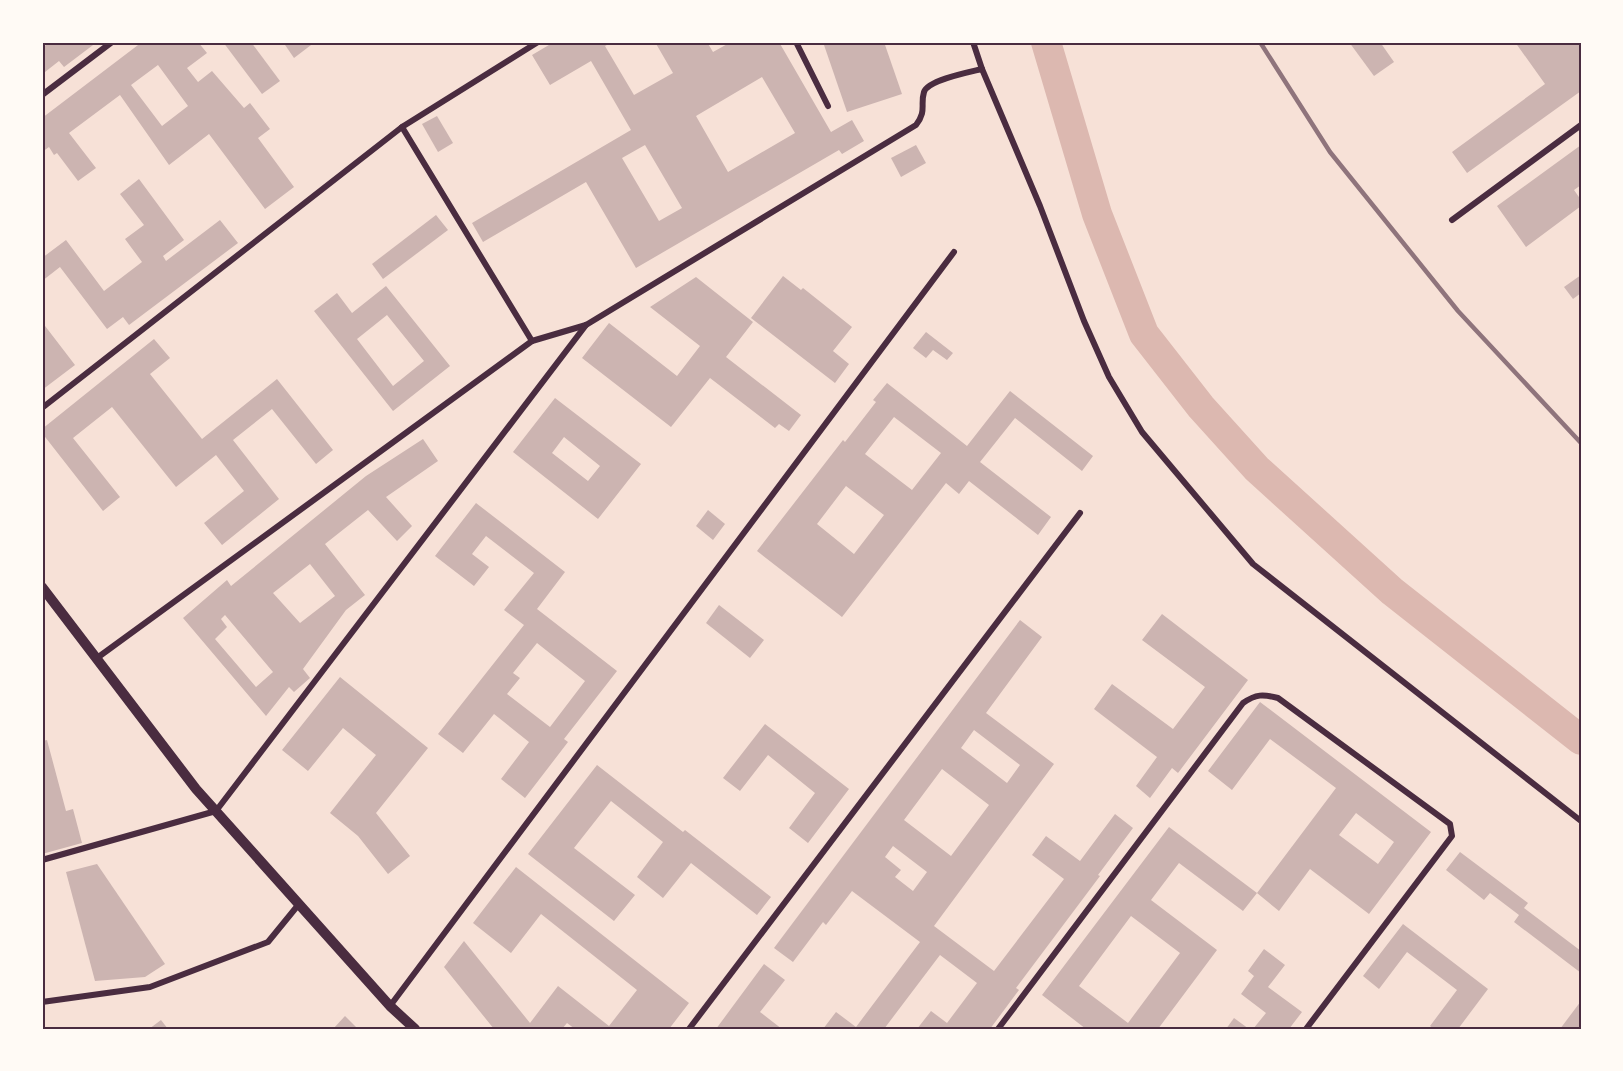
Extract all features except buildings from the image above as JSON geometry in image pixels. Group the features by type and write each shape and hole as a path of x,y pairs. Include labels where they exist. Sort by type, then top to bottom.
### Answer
{"street":[{"path":"42,95 112,42"},
{"path":"42,408 402,127 538,42"},
{"path":"796,42 828,106"},
{"path":"973,42 1084,321 1109,377 1142,432 1253,564 1581,821"},
{"path":"97,658 531,342 586,325 916,125 922,118 924,92 929,86 944,79 982,69"},
{"path":"1452,220 1581,125"},
{"path":"402,127 531,342"},
{"path":"390,1006 954,252"},
{"path":"42,860 216,811 586,325"},
{"path":"689,1029 1080,513"},
{"path":"42,587 196,789 390,1006 415,1029"},
{"path":"998,1029 1243,703 1254,695 1263,694 1278,698 1450,824 1452,836 1306,1029"},
{"path":"42,1002 150,987 268,942 299,904"}],"waterway":[{"path":"1046,42 1097,214 1144,334 1201,407 1257,469 1393,592 1581,740"}],"railway":[{"path":"1260,42 1330,152 1458,311 1581,443"}]}
